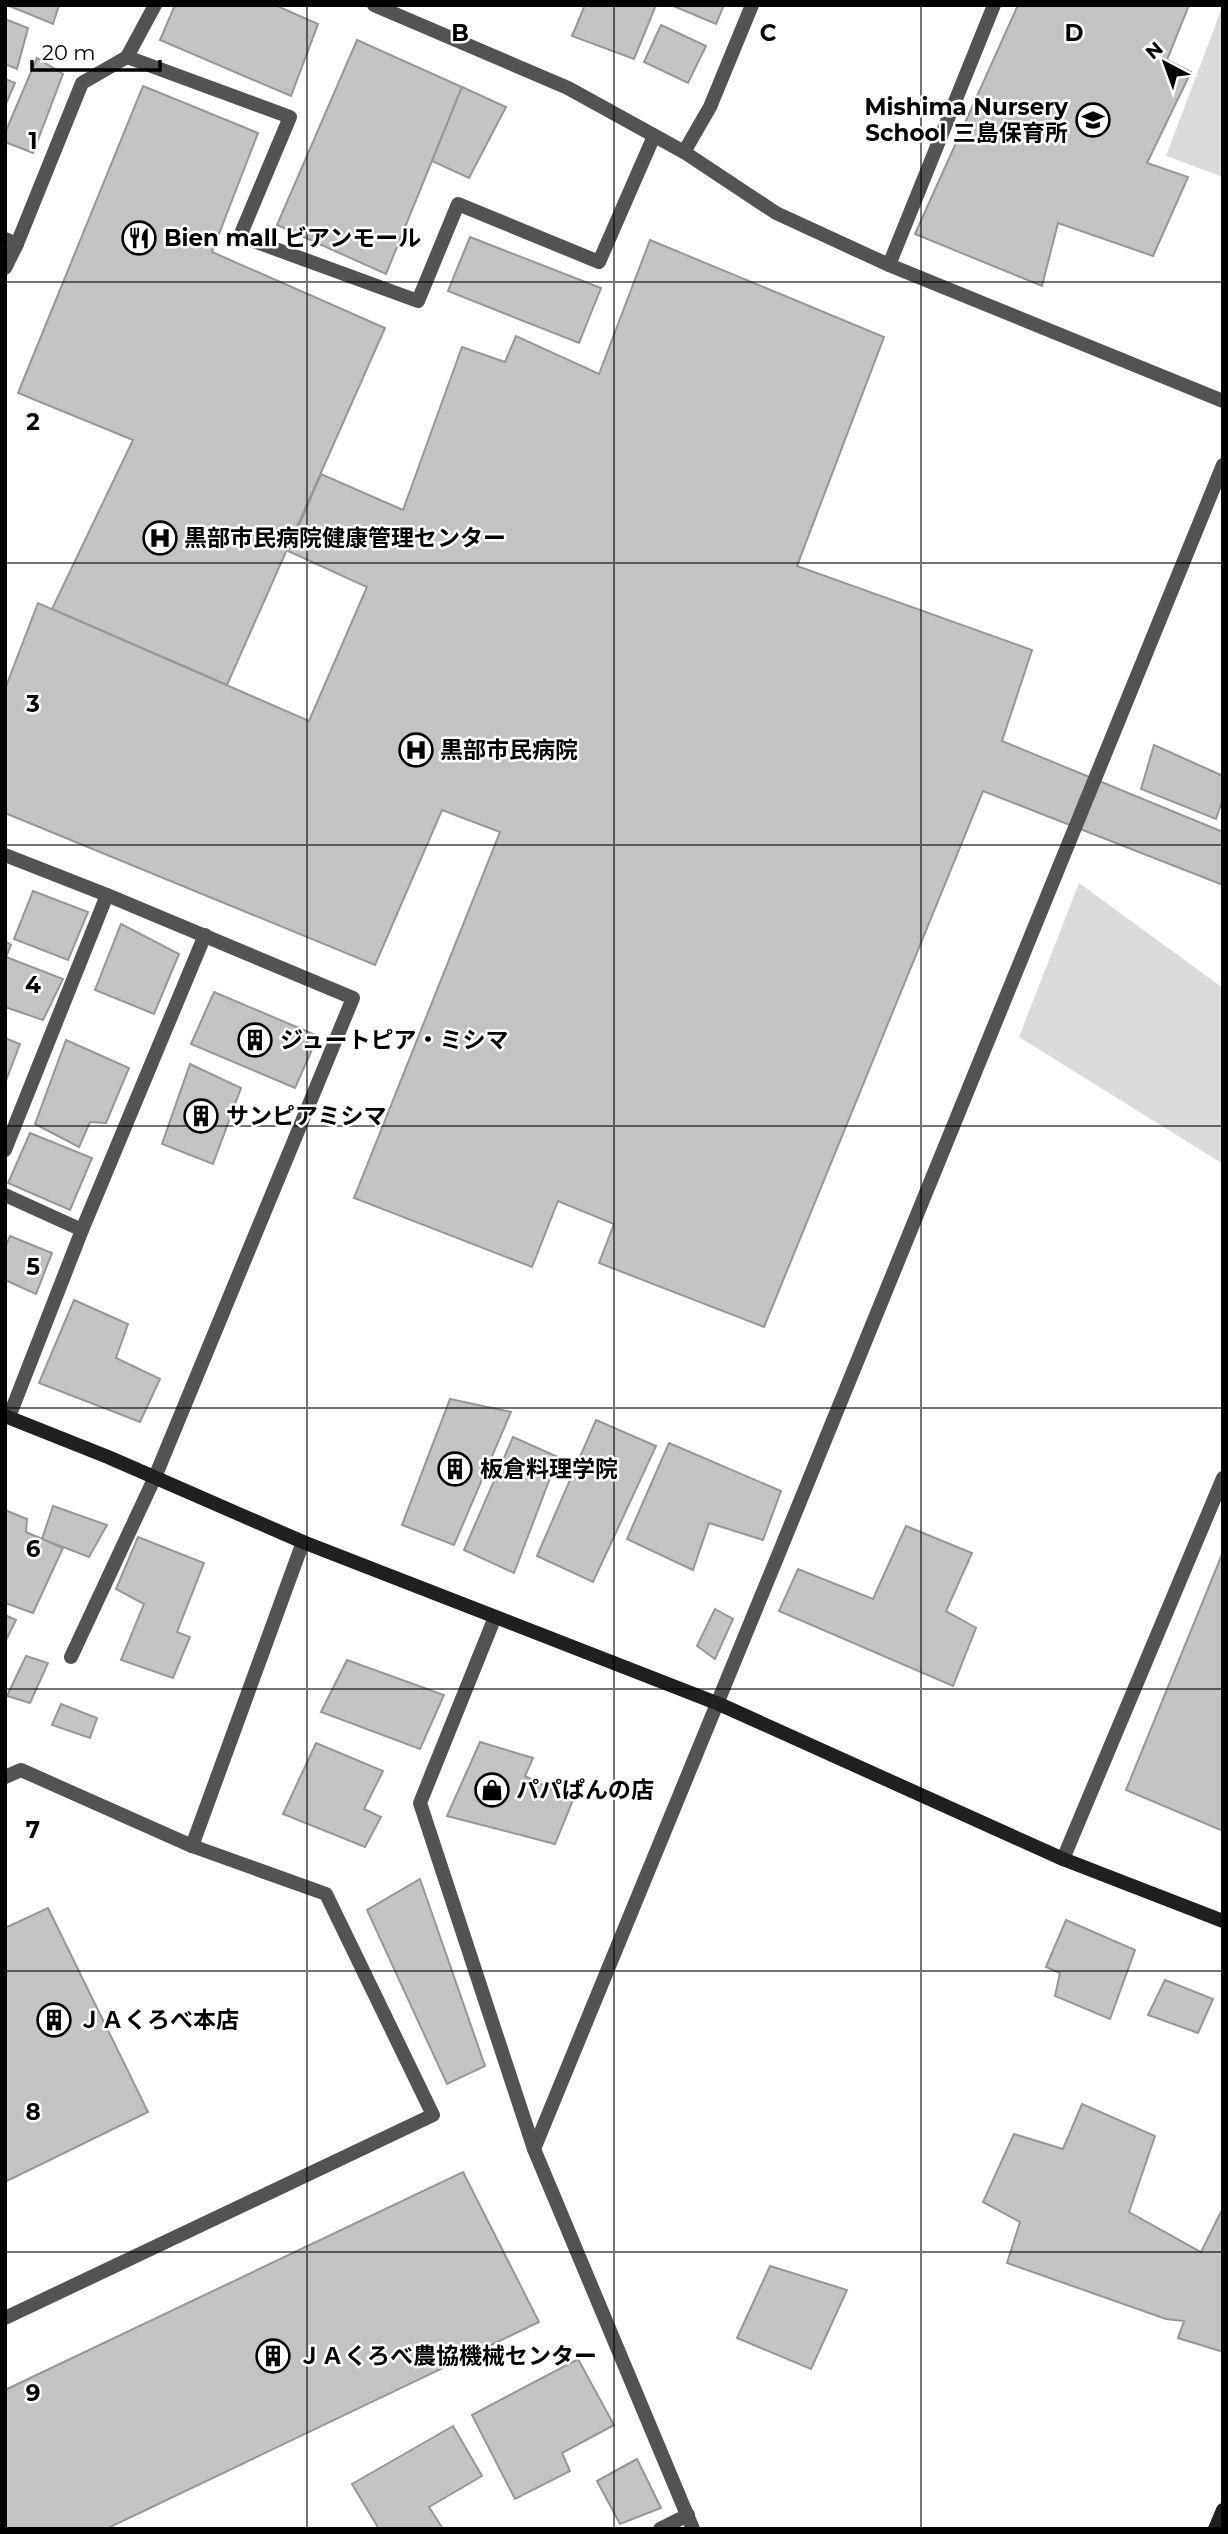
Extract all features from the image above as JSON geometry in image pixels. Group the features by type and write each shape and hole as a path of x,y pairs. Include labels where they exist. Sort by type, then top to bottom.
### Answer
{"street":[{"path":"5,268 11,241 82,83 127,57 155,5"},
{"path":"374,5 568,88 684,152 776,212 889,264 1223,401"},
{"path":"684,152 709,107 752,5"},
{"path":"889,264 994,5"},
{"path":"127,57 290,117 240,236 418,301 458,205 599,262 654,136"},
{"path":"534,2149 719,1704 1070,833 1223,466"},
{"path":"5,855 354,998 155,1477 71,1657"},
{"path":"5,1150 107,895"},
{"path":"205,935 7,1417 155,1477 303,1542 719,1704 1063,1859 1223,1921"},
{"path":"5,1195 82,1230"},
{"path":"1063,1859 1223,1478"},
{"path":"192,1846 303,1542"},
{"path":"495,1617 420,1803 534,2149 690,2522 660,2529"},
{"path":"5,1777 21,1770 192,1846 326,1894 433,2115 5,2318"},
{"path":"1215,2529 1223,2510"}],"shaded area":[{"path":"1223,5 1223,177 1166,156"},
{"path":"1079,883 1223,988 1223,1164 1019,1037"}],"building":[{"path":"7,5 59,5 53,24"},
{"path":"175,5 275,5 318,24 291,96 160,40"},
{"path":"585,5 656,5 634,59 572,36"},
{"path":"671,5 724,5 716,24"},
{"name":"Mishima Nursery School 三島保育所","path":"1018,5 1189,5 1167,60 1191,72 1147,163 1188,177 1153,256 1058,223 1042,286 915,234"},
{"path":"5,19 28,28 17,69 5,64"},
{"path":"661,25 706,46 688,83 644,62"},
{"path":"357,40 462,87 386,274 277,225"},
{"path":"37,58 63,74 33,153 5,142 5,133"},
{"path":"5,79 15,83 5,106"},
{"path":"143,86 258,133 212,252 385,328 227,685 52,609 133,440 18,393"},
{"path":"462,87 506,107 469,178 432,161"},
{"path":"470,237 601,288 579,343 448,291"},
{"path":"650,240 884,337 797,566 1032,650 1002,741 1223,832 1223,885 983,791 764,1327 599,1263 614,1224 558,1201 532,1267 354,1198 500,832 442,810 375,965 5,813 5,689 38,603 309,721 367,587 288,551 321,474 403,510 462,347 505,362 516,336 599,374"},
{"path":"1154,745 1223,776 1223,798 1216,819 1141,789"},
{"path":"33,891 88,912 68,960 14,939"},
{"path":"121,924 179,954 154,1014 95,990"},
{"path":"5,941 11,945 6,957 63,979 43,1020 5,1007"},
{"name":"ジュートピア・ミシマ","path":"214,992 318,1036 295,1088 191,1044"},
{"path":"5,1038 20,1044 5,1083"},
{"path":"66,1040 129,1068 106,1123 90,1122 79,1147 35,1124"},
{"name":"サンピアミシマ","path":"190,1064 241,1088 213,1164 162,1144"},
{"path":"30,1133 92,1158 70,1210 8,1183"},
{"path":"10,1236 52,1253 36,1294 5,1280 5,1248"},
{"path":"74,1300 128,1324 116,1358 160,1379 140,1422 39,1383"},
{"name":"板倉料理学院","path":"450,1399 511,1412 454,1545 402,1525"},
{"path":"596,1420 656,1446 593,1582 537,1556"},
{"path":"513,1437 558,1457 514,1573 464,1550"},
{"path":"669,1443 781,1491 763,1540 709,1523 693,1570 627,1539"},
{"path":"53,1506 107,1525 89,1557 42,1539"},
{"path":"5,1510 27,1519 26,1532 63,1548 33,1613 5,1603"},
{"path":"906,1526 972,1553 946,1611 976,1628 953,1686 779,1611 798,1569 873,1599"},
{"path":"138,1537 204,1563 177,1632 190,1637 173,1678 121,1660 144,1604 116,1589"},
{"path":"1223,1552 1223,1831 1126,1790"},
{"path":"715,1609 733,1619 715,1659 697,1646"},
{"path":"5,1615 16,1620 5,1642"},
{"path":"26,1656 48,1663 30,1703 7,1696"},
{"path":"347,1660 444,1695 420,1749 321,1712"},
{"path":"61,1704 97,1718 90,1738 52,1725"},
{"path":"480,1742 533,1758 525,1776 573,1800 555,1844 447,1816"},
{"path":"316,1743 383,1771 364,1809 381,1817 365,1847 283,1814"},
{"path":"420,1879 485,2066 447,2084 367,1910"},
{"name":"ＪＡくろべ本店","path":"48,1908 148,2112 5,2182 5,1928"},
{"path":"1066,1920 1135,1950 1110,2019 1055,1996 1060,1973 1046,1967"},
{"path":"1165,1980 1213,1999 1198,2033 1148,2015"},
{"path":"1082,2104 1155,2136 1129,2212 1201,2252 1223,2208 1223,2352 1178,2338 1184,2321 1166,2319 1007,2263 1020,2222 983,2202 1014,2134 1063,2149"},
{"name":"ＪＡくろべ農協機械センター","path":"463,2172 539,2322 106,2529 5,2529 5,2390"},
{"path":"770,2266 847,2290 811,2369 737,2338"},
{"path":"578,2359 614,2425 562,2453 570,2471 515,2499 472,2415"},
{"path":"453,2426 482,2476 429,2507 443,2529 379,2529 352,2484"},
{"path":"637,2459 661,2508 620,2524 597,2481"}],"place":[{"name":"Mishima Nursery School 三島保育所","path":"1093,120"},
{"name":"Bien mall ビアンモール","path":"139,238"},
{"name":"黒部市民病院健康管理センター","path":"160,538"},
{"name":"黒部市民病院","path":"416,750"},
{"name":"ジュートピア・ミシマ","path":"255,1040"},
{"name":"サンピアミシマ","path":"201,1116"},
{"name":"板倉料理学院","path":"455,1469"},
{"name":"パパぱんの店","path":"492,1790"},
{"name":"ＪＡくろべ本店","path":"54,2020"},
{"name":"ＪＡくろべ農協機械センター","path":"273,2356"}]}
